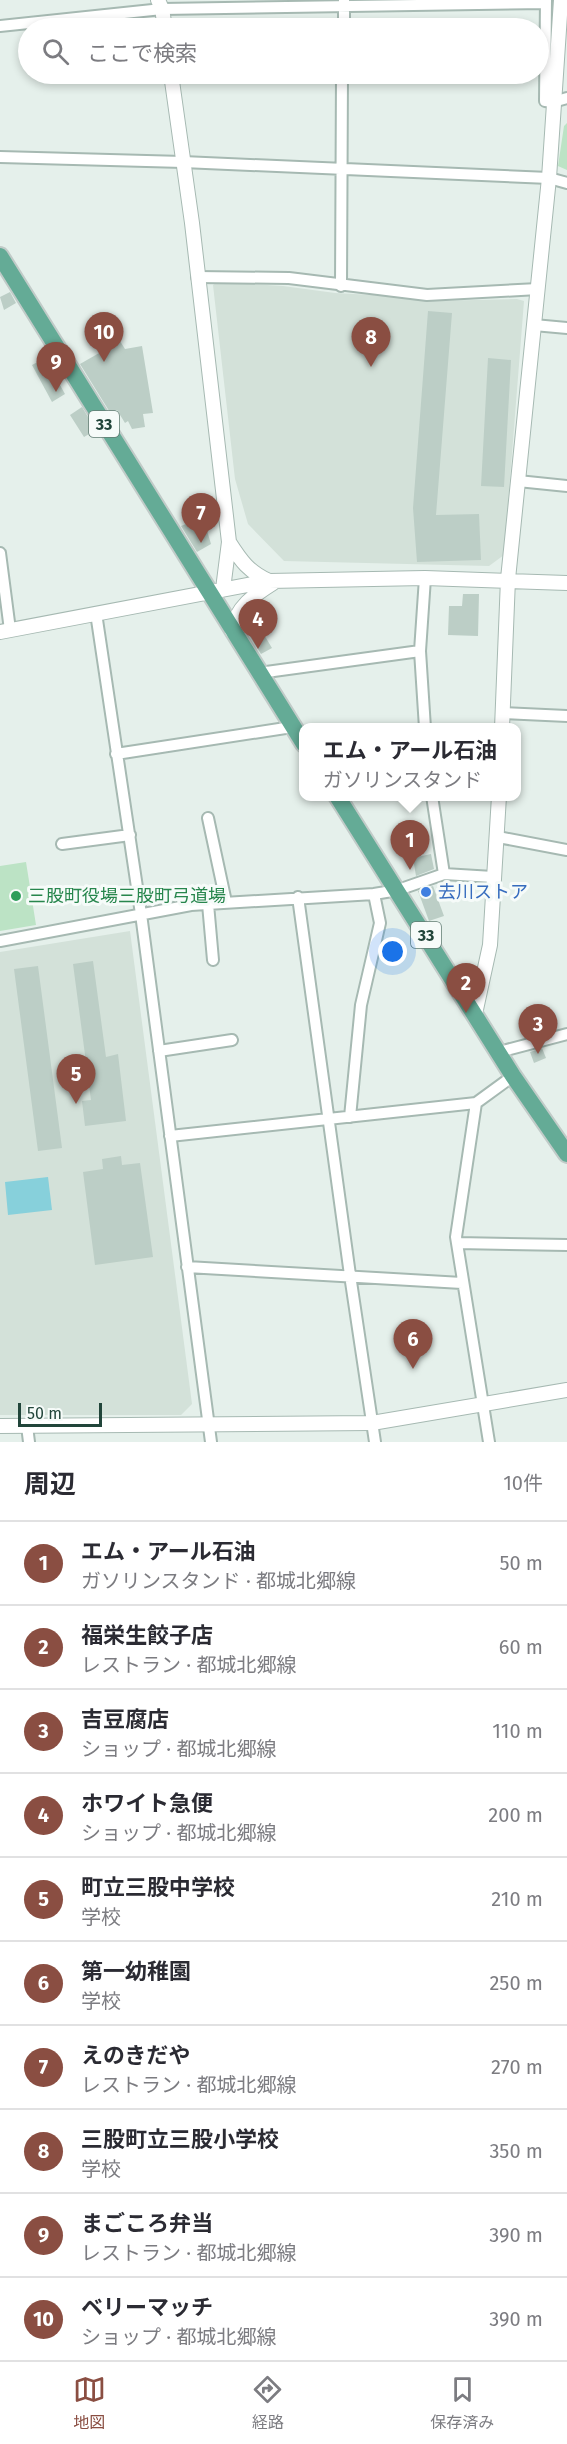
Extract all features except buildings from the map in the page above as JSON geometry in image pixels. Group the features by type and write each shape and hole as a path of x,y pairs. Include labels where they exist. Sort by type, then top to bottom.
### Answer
{"main road":[{"name":"33","path":"0,256 215,590 232,631 299,738"},
{"name":"33","path":"340,801 513,1076 567,1154"}],"street":[{"path":"502,723 508,579 549,178 561,0"},
{"path":"61,18 160,5 546,1 545,18"},
{"path":"344,2 344,18"},
{"path":"0,26 18,24"},
{"path":"172,84 230,542 215,590"},
{"path":"341,286 342,84"},
{"path":"543,84 545,102 567,98"},
{"path":"0,157 340,168 549,178 567,183"},
{"path":"197,277 289,278 427,295 537,290"},
{"path":"534,325 567,328"},
{"path":"518,481 567,486"},
{"path":"230,542 254,574 273,581"},
{"path":"0,554 5,631 273,581 425,578 508,579 567,583"},
{"path":"425,578 420,651 425,723"},
{"path":"232,631 234,621 243,605 273,581"},
{"path":"96,613 141,914 211,1442"},
{"path":"259,674 420,651"},
{"path":"502,712 567,716"},
{"path":"116,754 292,727"},
{"path":"433,801 444,874"},
{"path":"475,1014 490,945 500,801"},
{"path":"208,818 226,902"},
{"path":"62,844 130,835"},
{"path":"498,837 567,850"},
{"path":"0,941 141,914 208,904 374,894 398,890 444,874 493,877"},
{"path":"350,1117 361,1005 380,923 374,894"},
{"path":"298,897 375,1442"},
{"path":"208,904 213,960"},
{"path":"499,1052 567,1034"},
{"path":"159,1051 232,1040"},
{"path":"170,1136 476,1103 513,1076"},
{"path":"476,1103 457,1243 489,1442"},
{"path":"457,1243 567,1245"},
{"path":"188,1267 462,1283"},
{"path":"0,1426 372,1423 567,1390"},
{"path":"27,1426 29,1442"}],"shaded area":[{"path":"217,282 283,286 428,301 517,299 524,301 504,555 489,566 284,561 248,524 235,479 213,285"},
{"path":"130,931 192,1404 181,1415 0,1415 0,952"}],"green space":[{"path":"567,123 567,170 558,166 564,126"},
{"name":"三股町役場三股町弓道場","path":"26,862 36,925 0,931 0,866"}],"water":[{"path":"48,1177 52,1210 8,1215 5,1182"}],"place":[{"name":"ベリーマッチ","path":"104,362"},
{"name":"三股町立三股小学校","path":"371,367"},
{"name":"まごころ弁当","path":"56,392"},
{"name":"えのきだや","path":"201,543"},
{"name":"ホワイト急便","path":"258,649"},
{"name":"エム・アール石油","path":"410,870"},
{"name":"去川ストア","path":"426,892"},
{"name":"三股町役場三股町弓道場","path":"16,896"},
{"name":"福栄生餃子店","path":"466,1013"},
{"name":"吉豆腐店","path":"538,1054"},
{"name":"町立三股中学校","path":"76,1104"},
{"name":"第一幼稚園","path":"413,1369"}]}
